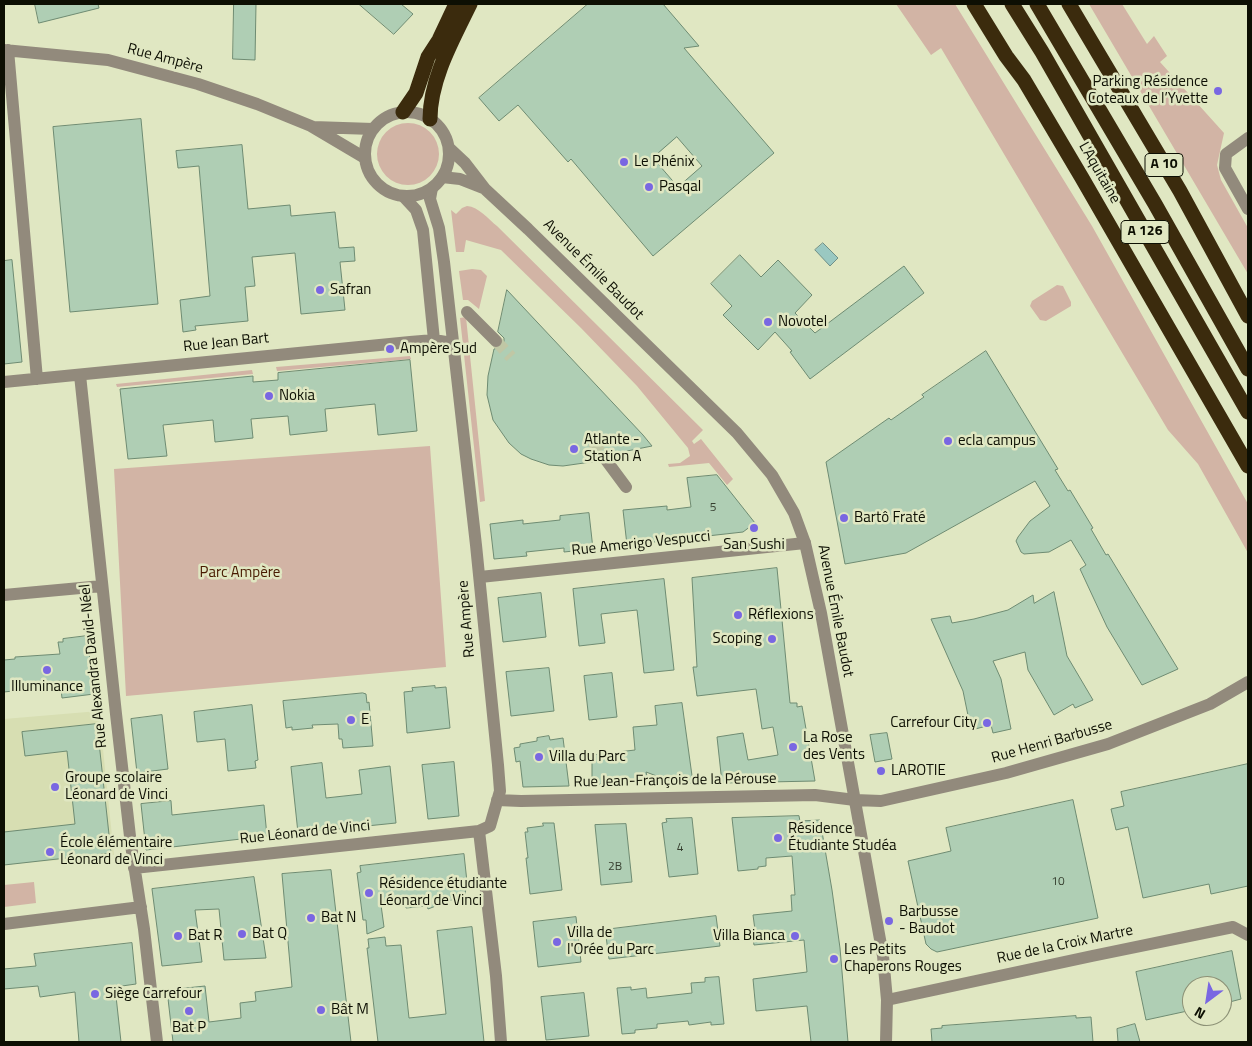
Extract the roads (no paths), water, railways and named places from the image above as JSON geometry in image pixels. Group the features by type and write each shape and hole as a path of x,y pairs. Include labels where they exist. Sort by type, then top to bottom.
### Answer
{"highway":[{"path":"403,112 416,93 428,57 439,40 456,4"},
{"path":"430,119 430,108 440,70 470,4"},
{"name":"L'Aquitaine","path":"974,4 1006,56 1024,80 1248,466"},
{"name":"A 126","path":"1012,4 1042,52 1248,412"},
{"name":"A 126","path":"1037,4 1160,213 1248,369"},
{"name":"A 10","path":"1069,4 1180,191 1248,316"}],"street":[{"path":"6,50 35,379"},
{"name":"Rue Ampère","path":"6,50 23,50 108,60 159,72 249,102 311,126 365,158"},
{"path":"403,112 422,115 430,119 442,131 449,148 449,158 442,177 432,188 418,195 403,196 394,194 377,184 367,168 365,158 366,143 373,129 386,118 403,112"},
{"name":"Rue Ampère","path":"311,126 373,129"},
{"path":"1248,138 1226,154 1224,168 1248,208"},
{"name":"Avenue Émile Baudot","path":"449,148 465,163 485,189 750,447 772,475 794,513 805,543 821,613 883,956 887,1000 886,1042"},
{"name":"Avenue Émile Baudot","path":"442,177 460,179 485,189"},
{"name":"Rue Ampère","path":"432,188 430,199 439,228 444,262 480,576 500,791 490,826 479,831"},
{"path":"403,196 416,210 423,230 434,340"},
{"path":"467,312 496,341"},
{"name":"Rue Jean Bart","path":"4,382 80,375 111,370 434,340 452,343"},
{"name":"Rue Alexandra David-Néel","path":"80,375 134,868 156,1042"},
{"path":"606,460 626,487"},
{"name":"Rue Amerigo Vespucci","path":"480,576 805,543"},
{"path":"4,595 102,586"},
{"name":"Rue Henri Barbusse","path":"855,800 881,800 998,775 1108,744 1210,704 1248,682"},
{"name":"Rue Jean-François de la Pérouse","path":"497,800 815,795 855,800"},
{"path":"479,831 496,976 500,1042"},
{"name":"Rue Léonard de Vinci","path":"134,868 479,831"},
{"path":"4,924 140,908"},
{"name":"Rue de la Croix Martre","path":"887,1000 1233,927 1248,935"}],"water":[{"path":"823,243 838,258 830,266 815,250"}],"tunnel":[{"path":"496,341 511,357"},
{"path":"593,442 606,460"}],"place":[{"name":"Parking Résidence Coteaux de l’Yvette","path":"1218,91"},
{"name":"Le Phénix","path":"624,162"},
{"name":"Pasqal","path":"649,187"},
{"name":"Safran","path":"320,290"},
{"name":"Novotel","path":"768,322"},
{"name":"Ampère Sud","path":"390,349"},
{"name":"Nokia","path":"269,396"},
{"name":"ecla campus","path":"948,441"},
{"name":"Atlante - Station A","path":"574,449"},
{"name":"Bartô Fraté","path":"844,518"},
{"name":"San Sushi","path":"754,528"},
{"name":"Réflexions","path":"738,615"},
{"name":"Scoping","path":"772,639"},
{"name":"Illuminance","path":"47,670"},
{"name":"E","path":"351,720"},
{"name":"Carrefour City","path":"987,723"},
{"name":"La Rose des Vents","path":"793,747"},
{"name":"Villa du Parc","path":"539,757"},
{"name":"LAROTIE","path":"881,771"},
{"name":"Groupe scolaire Léonard de Vinci","path":"55,787"},
{"name":"Résidence Étudiante Studéa","path":"778,838"},
{"name":"École élémentaire Léonard de Vinci","path":"50,852"},
{"name":"Résidence étudiante Léonard de Vinci","path":"369,893"},
{"name":"Bat N","path":"311,918"},
{"name":"Barbusse - Baudot","path":"889,921"},
{"name":"Bat Q","path":"242,934"},
{"name":"Bat R","path":"178,936"},
{"name":"Villa Bianca","path":"795,936"},
{"name":"Villa de l'Orée du Parc","path":"557,942"},
{"name":"Les Petits Chaperons Rouges","path":"834,959"},
{"name":"Siège Carrefour","path":"95,994"},
{"name":"Bât M","path":"321,1010"},
{"name":"Bat P","path":"189,1011"}],"park label":[{"name":"Parc Ampère","path":"240,573"}]}
